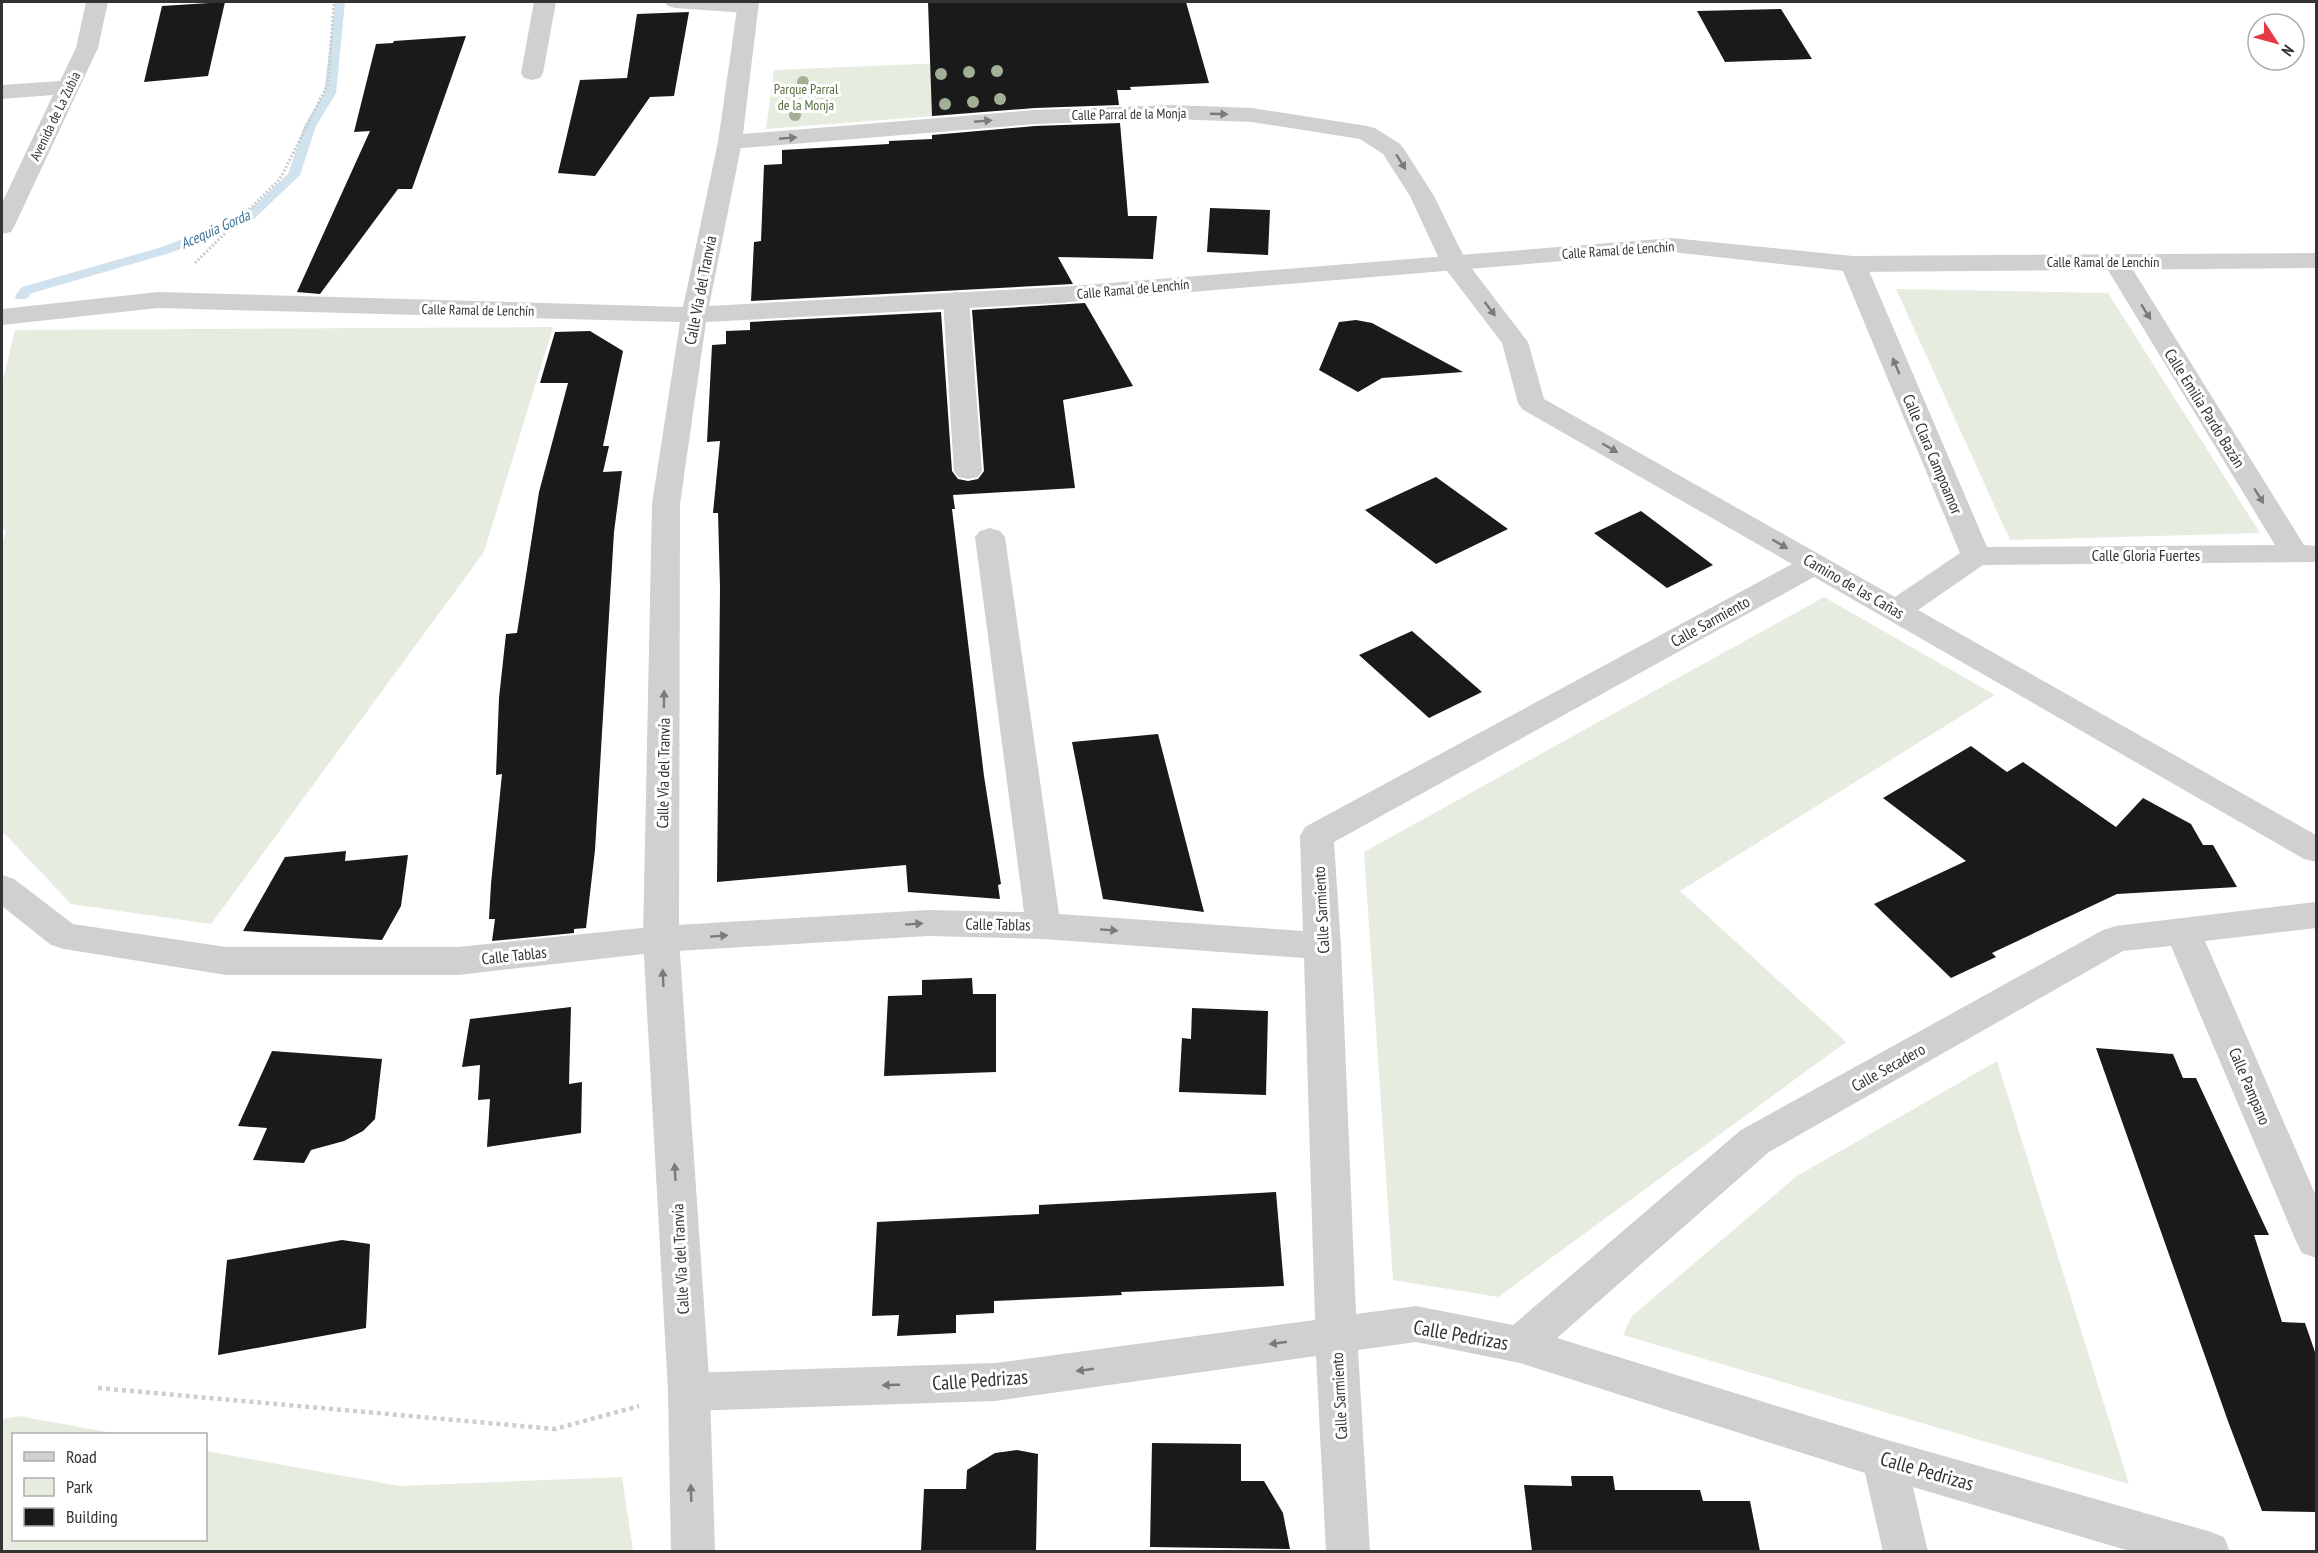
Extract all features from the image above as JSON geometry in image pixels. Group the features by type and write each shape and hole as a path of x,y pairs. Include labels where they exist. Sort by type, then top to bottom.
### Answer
{"street":[{"name":"Avenida de La Zubia","path":"2,227 87,48 97,2"},
{"path":"532,73 545,2"},
{"path":"675,2 748,4"},
{"name":"Calle Vía del Tranvía","path":"693,1551 688,1392 661,939 666,504 694,315 730,142 748,4"},
{"path":"2,92 69,87"},
{"name":"Calle Parral de la Monja","path":"730,142 1035,117 1172,112 1252,116 1367,133 1392,149 1422,196 1454,263"},
{"name":"Calle Ramal de Lenchín","path":"2,317 158,300 694,315 1059,295 1672,245 1853,264 2316,261"},
{"name":"Calle Emilia Pardo Bazán","path":"2116,262 2306,554"},
{"name":"Camino de las Cañas","path":"1454,263 1515,342 1532,403 2316,850"},
{"name":"Calle Clara Campoamor","path":"1853,264 1976,556"},
{"path":"956,300 968,471"},
{"name":"Calle Tablas","path":"990,537 1043,926"},
{"name":"Calle Gloria Fuertes","path":"1976,556 2306,554"},
{"path":"1897,610 1976,556"},
{"name":"Calle Sarmiento","path":"1348,1551 1336,1335 1323,946 1317,836 1815,564"},
{"name":"Calle Tablas","path":"2,888 64,936 226,961 458,961 661,939 928,923 1043,926 1323,946"},
{"name":"Calle Secadero","path":"1520,1345 1755,1141 2116,939 2316,915"},
{"name":"Calle Pampano","path":"2183,931 2316,1241"},
{"name":"Calle Pedrizas","path":"688,1392 995,1382 1416,1324 1520,1345 1884,1459 2208,1551"},
{"path":"1884,1459 1906,1551"}],"path":[{"path":"158,300 280,180 328,84 334,2"},
{"path":"98,1388 555,1429 688,1392"}],"green space":[{"name":"Parque Parral de la Monja","path":"1017,60 1026,109 766,129 774,70"},
{"path":"1896,289 2108,293 2260,533 2010,540"},
{"path":"553,327 484,552 211,924 71,904 2,831 2,544 6,530 2,529 2,384 15,330"},
{"path":"1824,597 1995,695 1680,891 1846,1042 1498,1297 1393,1280 1364,852"},
{"path":"1997,1061 2129,1484 1623,1335 1632,1316 1797,1176"},
{"path":"19,1416 112,1433 12,1433 12,1541 207,1541 207,1451 400,1486 622,1477 633,1551 2,1551 2,1419"}],"building":[{"path":"225,2 208,76 144,82 162,6"},
{"path":"928,2 1186,2 1209,83 1130,87 1131,90 1117,90 1119,105 1035,108 932,116"},
{"path":"1781,9 1812,59 1725,62 1697,11"},
{"path":"689,12 674,96 650,97 595,176 558,173 580,80 627,78 637,14"},
{"path":"466,36 412,189 398,189 320,294 297,292 370,131 354,132 376,44"},
{"path":"1120,123 1128,216 1157,216 1153,259 1058,257 1073,284 751,301 754,242 761,241 764,165 782,164 782,150 889,144 889,141 932,139 932,135 1035,126"},
{"path":"1210,208 1270,210 1268,255 1207,252"},
{"path":"1085,303 1133,386 1063,400 1075,488 953,495 955,509 952,509 984,776 1001,884 998,885 1000,899 908,892 906,865 717,882 720,588 718,513 713,513 720,441 707,442 712,345 726,344 726,331 750,330 750,322 941,312 952,471 958,479 968,481 978,479 984,471 972,310"},
{"path":"1356,320 1372,323 1463,372 1382,378 1358,392 1319,370 1339,322"},
{"path":"590,331 623,351 603,446 609,446 603,472 622,471 614,532 595,850 586,928 574,929 574,933 492,941 495,919 489,919 491,884 502,774 496,775 499,698 506,634 517,633 539,492 568,383 540,383 555,332"},
{"path":"1436,477 1508,529 1436,564 1365,510"},
{"path":"1641,511 1713,565 1667,588 1594,533"},
{"path":"1412,631 1482,692 1429,718 1359,655"},
{"path":"1158,734 1204,912 1103,899 1072,742"},
{"path":"1971,746 2007,772 2023,762 2116,827 2143,798 2191,824 2203,845 2213,845 2237,887 2117,894 1992,953 1996,957 1951,978 1874,904 1966,861 1883,798"},
{"path":"346,851 345,861 408,855 401,906 382,940 243,931 285,857"},
{"path":"972,978 973,994 996,994 996,1072 884,1076 888,996 922,995 922,980"},
{"path":"571,1007 569,1084 582,1082 581,1133 487,1147 490,1099 478,1100 480,1065 462,1067 470,1019"},
{"path":"1192,1008 1268,1011 1266,1095 1179,1092 1182,1038 1191,1039"},
{"path":"2096,1048 2173,1054 2183,1078 2196,1078 2269,1235 2254,1235 2282,1322 2305,1323 2316,1355 2316,1512 2262,1511"},
{"path":"272,1051 382,1059 375,1119 363,1131 344,1141 311,1150 304,1163 253,1160 267,1128 238,1126"},
{"path":"1276,1192 1284,1286 1121,1292 1122,1295 994,1301 994,1313 956,1315 956,1333 897,1336 899,1315 872,1316 877,1222 1039,1214 1039,1205"},
{"path":"342,1240 370,1244 366,1328 218,1355 227,1260"},
{"path":"1152,1443 1241,1444 1241,1481 1264,1481 1283,1513 1290,1549 1150,1547"},
{"path":"1017,1450 1038,1454 1036,1551 921,1551 924,1489 966,1489 967,1470 995,1453"},
{"path":"1571,1476 1613,1476 1615,1490 1700,1490 1703,1501 1750,1501 1760,1551 1532,1551 1524,1485 1572,1486"}],"waterway":[{"name":"Acequia Gorda","path":"21,296 27,290 166,250 248,218 294,175 310,126 330,93 340,2"}]}
